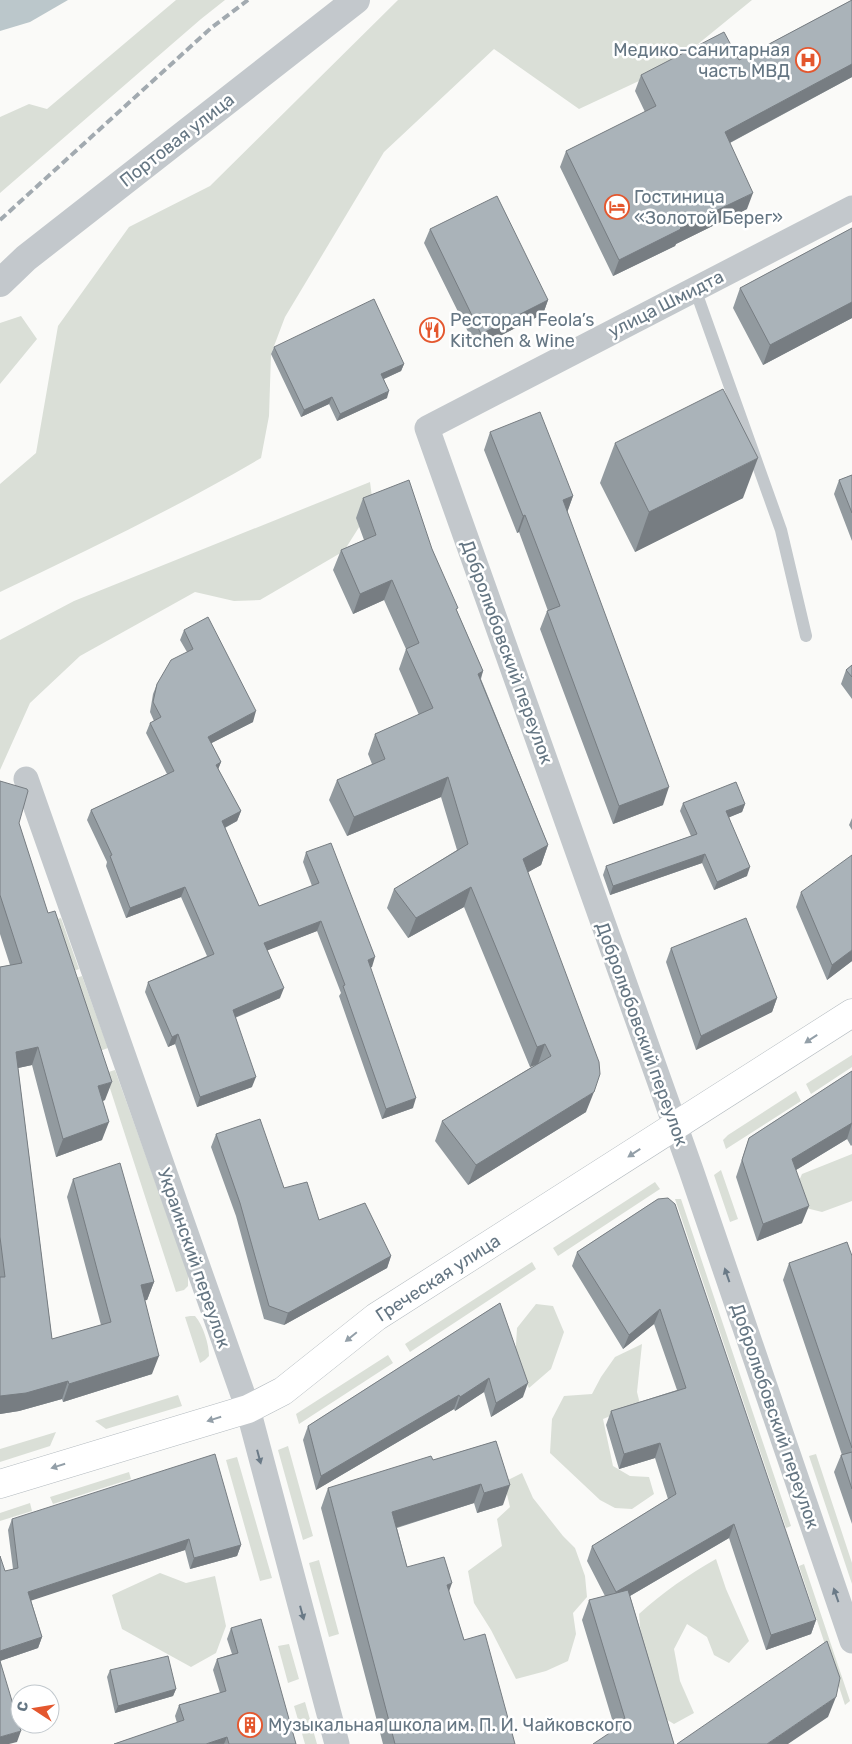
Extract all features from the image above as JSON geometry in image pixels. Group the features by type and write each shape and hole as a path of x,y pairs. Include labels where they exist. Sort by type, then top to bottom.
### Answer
{"main road":[{"name":"Греческая улица","path":"0,1484 248,1409 283,1391 376,1317 852,1013"}],"street":[{"name":"Портовая улица","path":"0,283 26,258 356,0"},
{"name":"улица Шмидта","path":"427,428 852,208"},
{"name":"Добролюбовский переулок","path":"427,428 675,1126 852,1641"},
{"name":"Украинский переулок","path":"26,779 248,1409 337,1744"}],"lane":[{"path":"695,289 780,530 806,636"}],"shaded area":[{"path":"0,0 68,0 30,22 0,31"},
{"path":"176,0 225,0 0,193 0,117 29,104 47,109"},
{"path":"398,0 752,0 671,66 579,109 494,49 384,152 285,317 271,354 269,416 261,458 164,511 0,592 0,484 36,453 58,326 129,227 210,186"},
{"path":"21,316 37,339 0,384 0,323"},
{"path":"370,482 373,505 344,551 260,600 234,601 195,592 80,656 30,703 0,770 0,640 74,601"},
{"path":"61,918 79,969 71,972 54,920"},
{"path":"82,976 108,1048 97,1052 73,979"},
{"path":"852,1055 852,1067 811,1094 806,1084"},
{"path":"115,1070 188,1273 188,1286 184,1290 176,1292 105,1073"},
{"path":"796,1091 801,1101 726,1149 723,1140 728,1135"},
{"path":"852,1154 852,1201 822,1212 806,1208 796,1188 802,1174"},
{"path":"721,1170 738,1219 730,1222 714,1175"},
{"path":"655,1182 660,1189 558,1256 553,1248"},
{"path":"675,1199 681,1199 791,1526 786,1528"},
{"path":"532,1262 536,1269 410,1352 405,1344"},
{"path":"536,1304 553,1306 564,1332 551,1369 529,1388 515,1362 517,1328"},
{"path":"195,1316 198,1320 208,1346 209,1356 200,1363 185,1317"},
{"path":"642,1344 637,1392 640,1404 603,1419 613,1466 630,1476 649,1477 654,1494 632,1509 615,1508 600,1500 550,1453 552,1419 564,1396 592,1394 615,1357"},
{"path":"388,1355 393,1363 299,1424 296,1414"},
{"path":"178,1395 182,1406 106,1429 95,1421"},
{"path":"56,1432 50,1446 0,1462 0,1449"},
{"path":"288,1446 313,1536 303,1540 278,1450"},
{"path":"816,1454 852,1563 852,1584 809,1456"},
{"path":"237,1457 272,1578 260,1581 226,1460"},
{"path":"129,1472 131,1479 53,1504 50,1497"},
{"path":"522,1473 533,1498 575,1548 585,1576 587,1597 573,1613 576,1634 568,1661 546,1671 516,1679 491,1630 474,1603 468,1571 502,1546 497,1519 510,1507 504,1482"},
{"path":"30,1503 32,1511 0,1521 0,1513"},
{"path":"716,1559 726,1589 749,1641 729,1663 714,1655 707,1637 687,1624 674,1649 680,1681 694,1713 674,1724 659,1715 642,1652 639,1614 676,1584"},
{"path":"319,1560 339,1634 329,1637 309,1563"},
{"path":"804,1564 850,1701 845,1705 799,1566"},
{"path":"160,1573 186,1583 215,1576 226,1626 216,1653 191,1667 122,1629 112,1595"},
{"path":"289,1644 299,1679 288,1683 278,1646"},
{"path":"305,1702 317,1744 305,1744 294,1706"}],"building":[{"path":"852,0 852,64 725,132 753,193 619,260 566,151 656,106 641,75 724,32 739,60"},
{"path":"497,196 548,300 481,334 430,229"},
{"path":"852,228 852,302 770,345 740,288"},
{"path":"374,299 404,364 381,374 389,391 340,414 332,397 304,410 274,347"},
{"path":"723,389 758,458 649,512 615,443"},
{"path":"540,412 573,496 563,500 669,787 619,806 547,611 560,606 490,432"},
{"path":"852,475 852,513 839,480"},
{"path":"409,480 432,549 483,671 478,674 548,845 523,859 599,1062 600,1074 594,1092 476,1165 442,1121 551,1056 545,1044 537,1047 471,887 416,918 394,889 468,844 448,777 354,817 337,780 385,759 375,734 433,708 406,649 419,643 392,580 360,594 341,550 376,535 363,498"},
{"path":"208,617 256,711 208,737 221,762 216,765 241,811 222,821 259,906 319,883 306,852 331,843 375,957 368,960 416,1098 386,1109 343,986 345,985 321,921 264,943 284,988 233,1010 256,1077 200,1097 178,1034 172,1037 148,982 214,954 185,887 130,908 110,856 112,855 91,810 174,771 150,723 161,717 153,702 157,684 171,660 193,649 184,630"},
{"path":"852,665 852,677 846,670"},
{"path":"0,781 27,789 28,791 19,823 48,913 55,911 112,1082 98,1086 109,1122 63,1139 38,1047 16,1052 52,1339 111,1322 73,1179 120,1163 154,1282 141,1285 159,1356 69,1384 68,1381 26,1393 0,1396 0,1277 5,1277 0,1237 0,967 22,963 0,895"},
{"path":"736,782 745,804 726,811 750,867 717,882 705,854 613,886 606,866 697,834 683,803"},
{"path":"852,855 852,950 832,965 801,892"},
{"path":"746,918 777,998 701,1036 671,948"},
{"path":"852,1071 852,1123 792,1159 809,1206 763,1224 742,1160 749,1138"},
{"path":"260,1119 284,1188 307,1182 319,1220 365,1203 391,1256 288,1313 269,1306 240,1203 216,1134"},
{"path":"668,1198 675,1204 816,1620 771,1635 734,1524 616,1592 592,1546 676,1494 660,1443 624,1454 611,1411 686,1388 660,1309 629,1335 577,1252 658,1199"},
{"path":"847,1242 852,1256 852,1448 789,1263"},
{"path":"500,1303 528,1383 496,1403 489,1378 460,1397 459,1395 321,1476 308,1426"},
{"path":"496,1441 510,1485 484,1493 481,1484 392,1512 407,1567 444,1557 452,1583 447,1585 464,1640 485,1634 515,1744 395,1744 328,1488 431,1456 433,1460"},
{"path":"852,1452 852,1489 841,1455"},
{"path":"215,1454 241,1545 194,1558 189,1539 28,1592 42,1637 0,1651 0,1556 5,1571 18,1568 12,1519"},
{"path":"628,1590 674,1744 593,1744 626,1722 589,1600"},
{"path":"261,1619 296,1744 229,1744 227,1737 206,1744 114,1744 184,1720 179,1705 226,1691 217,1659 238,1653 231,1628"},
{"path":"827,1641 840,1678 836,1697 767,1744 677,1744"},
{"path":"168,1656 176,1689 118,1706 110,1670"},
{"path":"0,1661 10,1694 10,1734 0,1737"}],"railway":[{"path":"0,220 211,28 248,0"}],"place":[{"name":"Медико-санитарная часть МВД","path":"808,60"},
{"name":"Гостиница «Золотой Берег»","path":"617,207"},
{"name":"Ресторан Feola’s Kitchen & Wine","path":"432,330"},
{"name":"Музыкальная школа им. П. И. Чайковского","path":"250,1725"}]}
